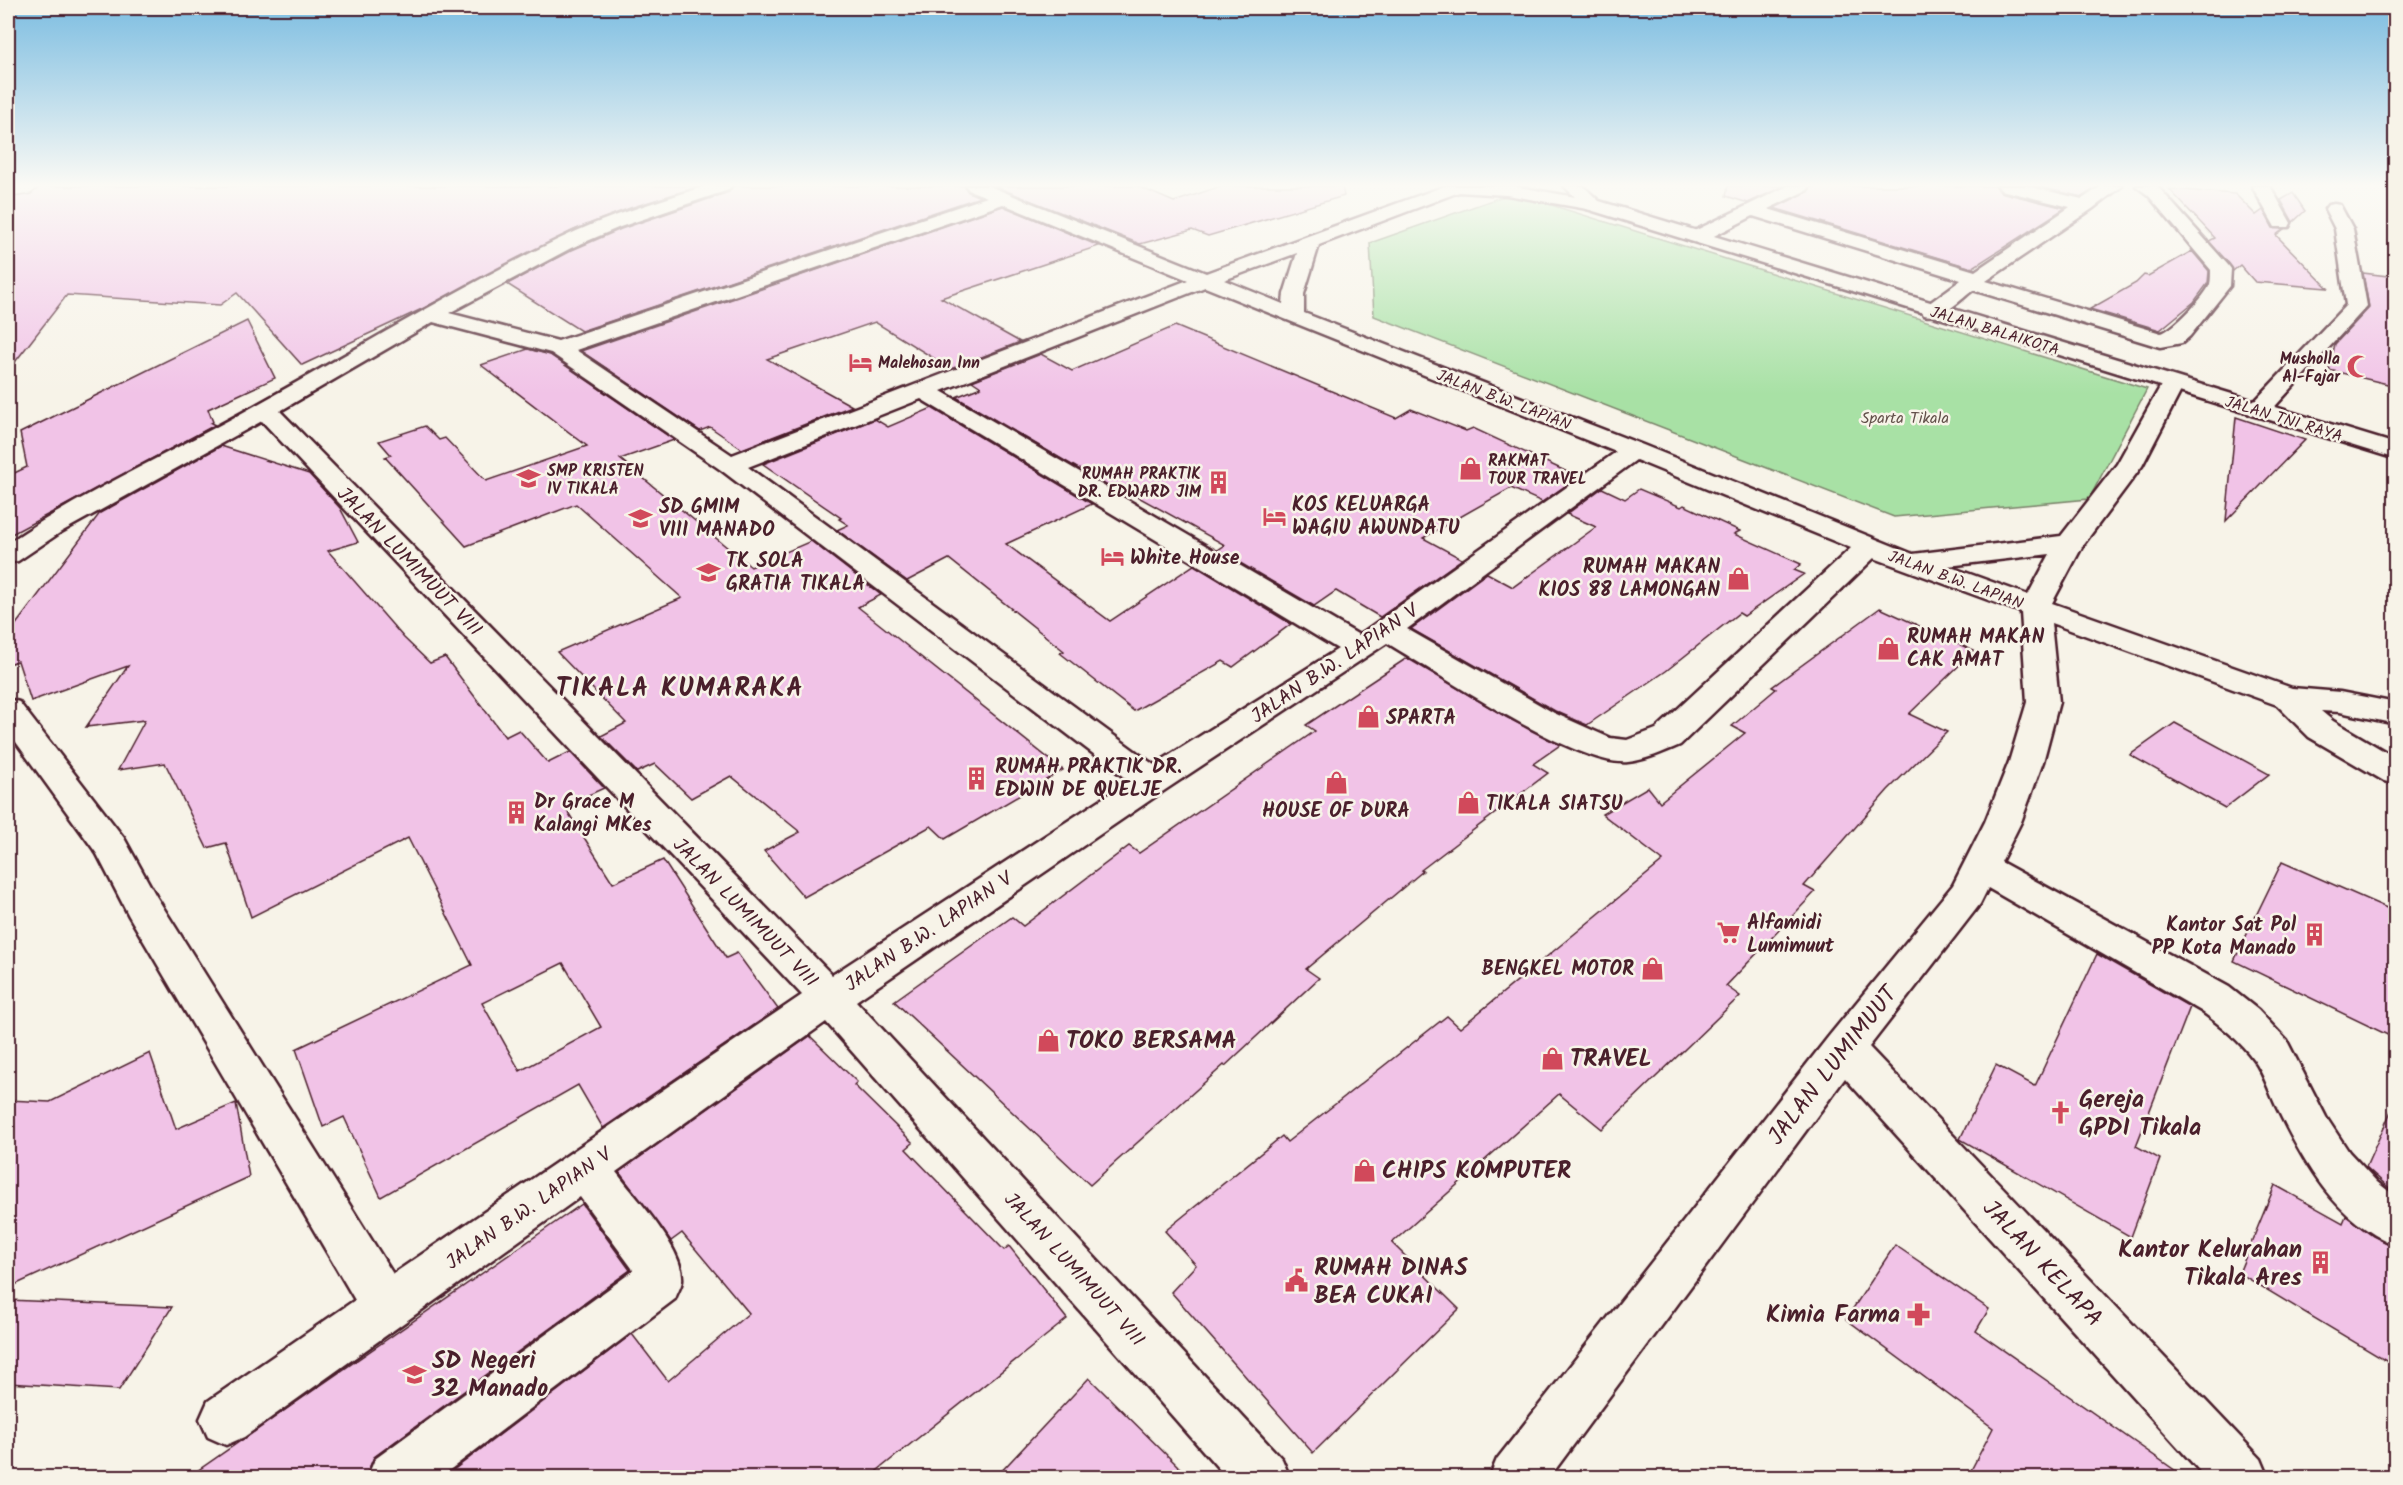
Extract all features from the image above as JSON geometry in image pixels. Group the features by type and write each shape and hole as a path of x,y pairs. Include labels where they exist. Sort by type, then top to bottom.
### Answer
{"street":[{"path":"8,555 51,526 265,410 430,315 543,255"},
{"path":"559,348 809,255"},
{"name":"JALAN B.W. LAPIAN","path":"1147,255 1909,562 2288,698"},
{"path":"730,465 1274,255"},
{"path":"1293,316 1294,294 1306,255"},
{"name":"JALAN BALAIKOTA","path":"1756,255 2172,385"},
{"path":"1893,255 2160,340 2174,338 2220,286 2221,269 2209,255"},
{"path":"1931,310 2011,255"},
{"path":"2259,410 2357,306 2348,255"},
{"path":"430,315 559,348 730,465 1153,782"},
{"path":"2035,608 2070,543 2129,466 2172,385"},
{"name":"JALAN TNI RAYA","path":"2172,385 2396,452"},
{"path":"924,391 1360,649"},
{"name":"JALAN LUMIMUUT VIII","path":"265,410 829,998 1263,1478"},
{"name":"JALAN B.W. LAPIAN V","path":"226,1419 829,998 1153,782 1360,649 1634,450"},
{"path":"1909,562 2070,543"},
{"path":"1386,630 1543,721 1605,749 1627,751 1645,747 1668,736 1870,546"},
{"name":"JALAN LUMIMUUT","path":"1516,1478 1844,1048 1967,894 2003,822 2026,762 2043,702 2035,608"},
{"path":"2288,698 2340,702 2396,714"},
{"path":"2288,698 2321,729 2392,777"},
{"path":"8,709 111,847 148,916 386,1307"},
{"path":"1981,867 2215,999 2247,1023 2269,1049 2316,1143 2344,1181 2384,1216 2396,1223"},
{"name":"JALAN KELAPA","path":"1844,1048 2242,1478"},
{"path":"394,1478 658,1282 656,1266 650,1253 585,1168"}],"green space":[{"name":"Sparta Tikala","path":"1371,255 1714,255 2147,389 2089,499 1894,517 1374,316"}],"building":[{"path":"8,255 525,255 424,308 302,365 237,293 220,305 67,295 8,371"},
{"path":"562,255 806,255 581,331 507,284"},
{"path":"860,255 1071,255 941,298 1020,342 951,369 875,322 767,359 852,406 742,449 710,427 700,431 581,351"},
{"path":"1930,255 1992,255 1972,268"},
{"path":"2184,255 2196,255 2209,271 2208,283 2194,302 2160,330 2090,309 2136,283 2144,275 2148,276"},
{"path":"2220,255 2296,255 2328,288 2255,282 2240,265 2233,271"},
{"path":"2363,273 2396,277 2396,386 2329,370 2335,344 2369,308"},
{"path":"247,321 275,378 208,409 213,422 211,423 215,425 8,536 8,476 27,467 20,433"},
{"path":"1175,326 1396,418 1411,409 1466,431 1473,428 1578,477 1542,502 1511,488 1423,538 1462,559 1380,617 1336,591 1314,606 1218,550 1225,545 1124,489 1118,492 956,397 981,387 972,381 1041,354 1072,371"},
{"path":"528,349 550,355 674,440 620,459 751,567 811,541 881,595 858,607 1063,770 945,839 931,826 804,897 764,851 800,832 731,776 691,798 655,764 637,772 601,736 626,723 557,652 682,598 576,504 466,546 385,457 391,455 379,441 425,426 439,440 445,438 486,481 587,446 481,365"},
{"path":"932,408 1092,504 1006,544 1110,621 1194,565 1291,624 1233,667 1223,661 1134,711 1060,653 1064,651 949,559 907,581 837,530 848,525 839,519 841,518 763,464 875,419 888,427"},
{"path":"2236,417 2305,440 2226,521"},
{"path":"221,446 309,474 340,508 358,542 328,551 404,638 430,663 445,657 505,737 519,730 548,763 570,752 604,788 564,806 613,883 663,860 726,958 737,953 778,1009 603,1128 578,1085 381,1197 344,1117 323,1127 296,1049 472,965 408,838 251,917 226,843 207,848 165,763 118,770 145,720 86,727 128,666 31,701 18,661 8,664 8,635 100,513","holes":["563,963 601,1027 520,1071 482,1003"]},
{"path":"1602,488 1625,499 1639,489 1681,507 1684,505 1740,531 1734,534 1801,564 1794,570 1804,574 1744,616 1739,613 1666,671 1587,725 1555,711 1411,629 1487,573 1513,587 1596,527 1567,514"},
{"path":"1880,608 1974,651 1909,714 1947,732 1888,790 1804,886 1815,892 1726,986 1740,996 1602,1129 1559,1094 1392,1243 1459,1309 1313,1453 1171,1292 1196,1265 1165,1231 1282,1136 1287,1142 1447,1016 1460,1028 1663,861 1602,814 1648,787 1660,802 1745,733 1732,726 1776,689 1772,687"},
{"path":"1407,658 1506,717 1560,745 1533,764 1548,773 1421,870 1423,871 1306,969 1319,978 1225,1066 1090,1185 894,1001 1012,917 1023,926 1129,846 1139,853 1315,731 1306,725"},
{"path":"2175,723 2269,774 2225,808 2130,755"},
{"name":"Kantor Sat Pol PP Kota Manado","path":"2282,862 2396,912 2396,1039 2234,961"},
{"name":"Gereja GPDI Tikala","path":"2097,954 2190,1007 2136,1146 2160,1159 2131,1237 1960,1139 1996,1065 2035,1086"},
{"path":"810,1036 857,1082 854,1085 913,1143 906,1149 1004,1250 1009,1246 1067,1319 868,1478 443,1478 632,1334 668,1381 749,1313 682,1233 671,1241 619,1172"},
{"path":"150,1053 176,1129 236,1103 249,1177 8,1288 8,1100 50,1102"},
{"path":"2396,1100 2396,1194 2366,1167"},
{"name":"Kantor Kelurahan Tikala Ares","path":"2275,1185 2343,1223 2346,1216 2373,1236 2396,1247 2396,1367 2239,1273"},
{"name":"SD Negeri 32 Manado","path":"582,1204 630,1270 374,1457 365,1478 187,1478"},
{"path":"1895,1245 1989,1309 1976,1331 2186,1478 1967,1478 1993,1428 1846,1319"},
{"path":"8,1300 172,1307 119,1390 8,1383"},
{"path":"1089,1378 1190,1478 995,1478"}],"place":[{"name":"Malehosan Inn","path":"860,362"},
{"name":"Musholla Al-Fajar","path":"2358,367"},
{"name":"RAKMAT TOUR TRAVEL","path":"1470,469"},
{"name":"SMP KRISTEN IV TIKALA","path":"529,479"},
{"name":"RUMAH PRAKTIK DR. EDWARD JIM","path":"1219,482"},
{"name":"KOS KELUARGA WAGIU AWUNDATU","path":"1274,516"},
{"name":"SD GMIM VIII MANADO","path":"641,518"},
{"name":"White House","path":"1112,557"},
{"name":"TK SOLA GRATIA TIKALA","path":"708,572"},
{"name":"RUMAH MAKAN KIOS 88 LAMONGAN","path":"1738,578"},
{"name":"RUMAH MAKAN CAK AMAT","path":"1889,648"},
{"name":"SPARTA","path":"1368,717"},
{"name":"RUMAH PRAKTIK DR. EDWIN DE QUELJE","path":"977,778"},
{"name":"HOUSE OF DURA","path":"1336,782"},
{"name":"TIKALA SIATSU","path":"1468,803"},
{"name":"Dr Grace M Kalangi MKes","path":"516,812"},
{"name":"Alfamidi Lumimuut","path":"1729,933"},
{"name":"Kantor Sat Pol PP Kota Manado","path":"2314,935"},
{"name":"BENGKEL MOTOR","path":"1652,968"},
{"name":"TOKO BERSAMA","path":"1048,1040"},
{"name":"TRAVEL","path":"1552,1058"},
{"name":"Gereja GPDI Tikala","path":"2061,1113"},
{"name":"CHIPS KOMPUTER","path":"1364,1170"},
{"name":"Kantor Kelurahan Tikala Ares","path":"2320,1263"},
{"name":"RUMAH DINAS BEA CUKAI","path":"1296,1281"},
{"name":"Kimia Farma","path":"1918,1314"},
{"name":"SD Negeri 32 Manado","path":"414,1374"}],"district":[{"name":"TIKALA KUMARAKA","path":"680,687"}]}
